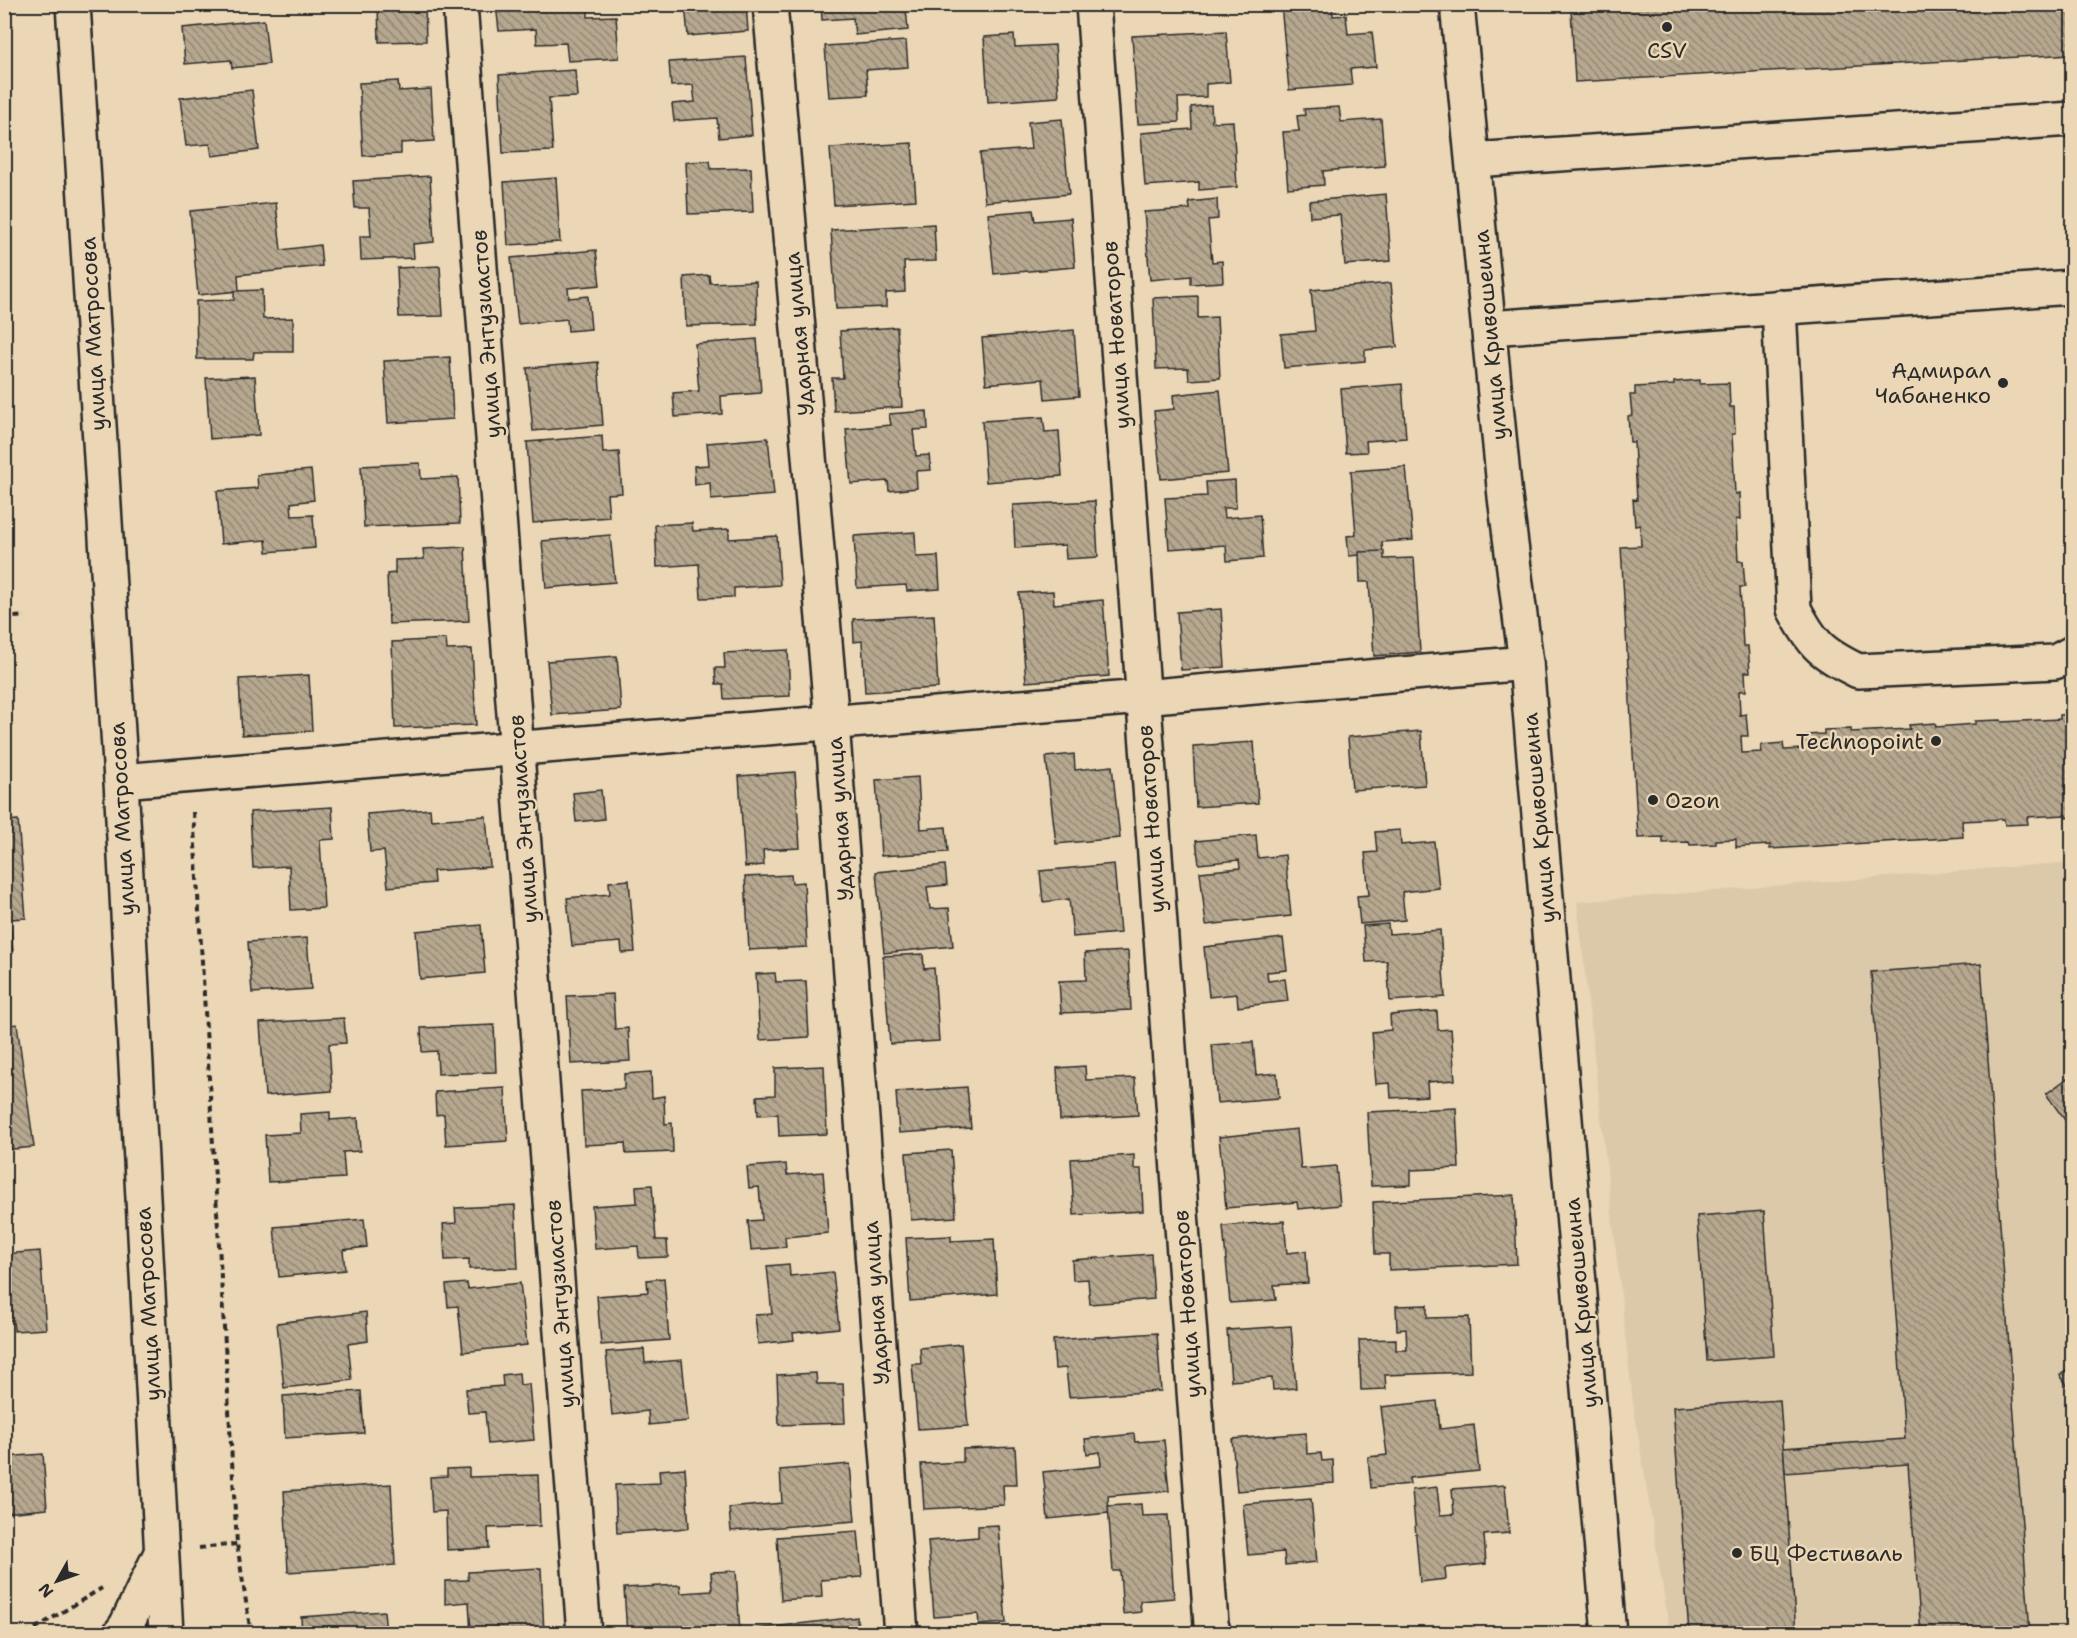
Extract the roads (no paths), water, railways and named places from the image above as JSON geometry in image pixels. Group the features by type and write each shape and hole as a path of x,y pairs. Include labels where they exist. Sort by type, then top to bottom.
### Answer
{"main road":[{"name":"улица Матросова","path":"73,4 121,781 166,1634"},
{"name":"улица Энтузиастов","path":"460,4 584,1634"},
{"name":"Ударная улица","path":"770,4 832,723 901,1634"},
{"name":"улица Новаторов","path":"1093,4 1142,697 1211,1624 1214,1634"},
{"name":"улица Кривошеина","path":"1457,4 1505,497 1526,663 1609,1634"},
{"path":"1473,160 2073,119"},
{"path":"1489,328 2073,287"},
{"path":"1779,307 1794,609 1808,636 1830,657 1858,671 2055,662 2073,653"},
{"path":"121,781 1526,663"},
{"path":"120,1634 161,1553"}],"place":[{"name":"CSV","path":"1667,27"},
{"name":"Адмирал Чабаненко","path":"2003,383"},
{"name":"Technopoint","path":"1936,741"},
{"name":"Ozon","path":"1653,800"},
{"name":"БЦ Фестиваль","path":"1737,1553"}]}
